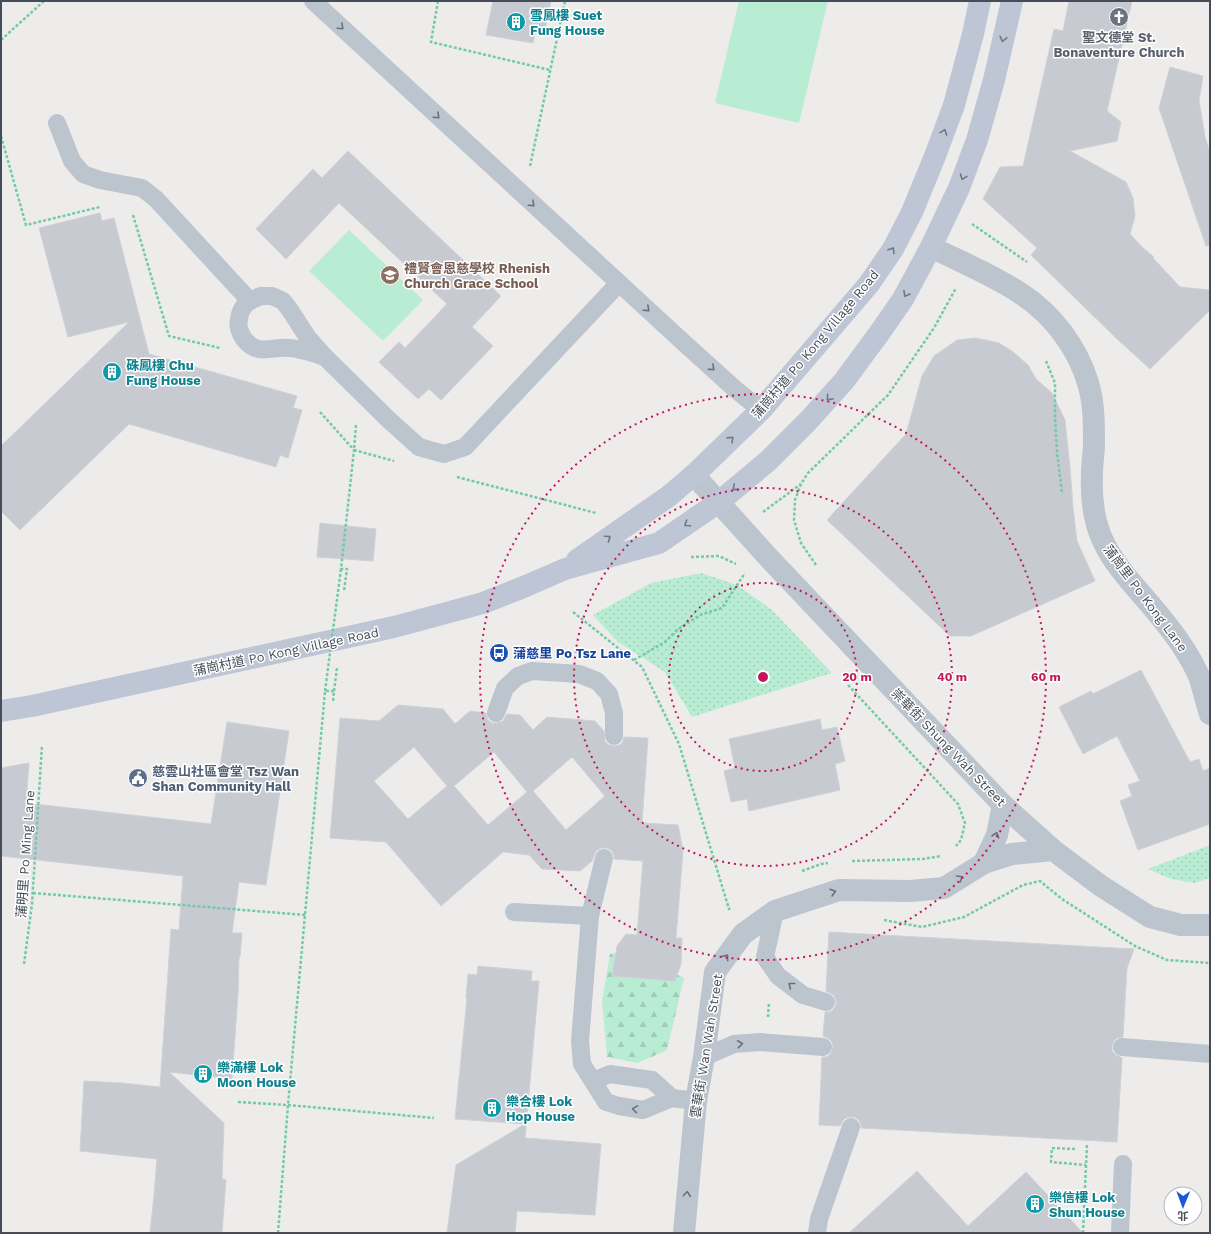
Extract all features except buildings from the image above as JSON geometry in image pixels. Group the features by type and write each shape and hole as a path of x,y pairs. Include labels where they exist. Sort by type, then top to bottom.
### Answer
{"main road":[{"name":"蒲崗村道 Po Kong Village Road","path":"565,569 669,496 694,475 761,410 869,284 892,249 912,212 935,156 954,105 980,1"},
{"name":"蒲崗村道 Po Kong Village Road","path":"1,711 40,704 394,628 483,603 565,569 659,543 719,502 768,461 808,421 844,381 903,299 931,248 959,188 976,140 994,80 1012,1"}],"street":[{"name":"蒲崗里 Po Kong Lane","path":"931,248 997,279 1020,293 1042,309 1058,326 1071,346 1081,364 1088,383 1093,405 1093,509 1103,540 1110,554 1122,571 1163,620 1189,656 1199,676 1210,714"},
{"name":"崇華街 Shung Wah Street","path":"694,475 768,557 1003,805 1054,850 1101,886 1150,917 1181,925 1210,925"},
{"path":"984,863 997,835 1003,805"},
{"name":"雲華街 Wan Wah Street","path":"684,1233 696,1101 704,1057 715,972 743,934 775,911 839,890 910,891 944,888 984,863 1012,854 1054,850"}],"lane":[{"path":"313,1 735,389 761,410"},
{"path":"57,123 72,161 84,174 100,180 142,188 156,200 249,300"},
{"path":"325,358 302,349 287,347 271,350 259,349 248,343 240,333 238,320 241,309 249,300 260,296 272,296 283,301 308,338 325,358 390,420 419,447 444,454 465,447 619,283"},
{"path":"496,713 505,688 518,676 532,671 579,674 597,681 608,694 614,713 614,736"},
{"path":"604,858 590,916 580,1041 582,1064 606,1102 619,1106 644,1110 672,1098 696,1101"},
{"path":"775,911 765,956 778,976 803,995 826,1002"},
{"path":"514,912 590,916"},
{"path":"704,1057 734,1044 760,1042 823,1047"},
{"path":"1122,1047 1210,1054"},
{"path":"593,1081 610,1074 652,1080 672,1098"},
{"path":"817,1233 819,1219 850,1127"},
{"path":"1120,1233 1123,1164"}],"path":[{"path":"1,40 44,1"},
{"path":"438,1 430,42 550,70"},
{"path":"524,196 565,1"},
{"path":"1,136 26,225 107,206"},
{"path":"131,208 168,336 222,348"},
{"path":"817,567 801,543 794,520 795,500 801,484 808,473 888,395 934,328 959,284"},
{"path":"1045,359 1055,383 1057,445 1062,496"},
{"path":"320,412 354,450 399,462"},
{"path":"278,1233 324,691 341,569 357,422"},
{"path":"452,476 603,515"},
{"path":"634,660 665,642 677,630 700,615 722,608 745,573 736,564 719,556 692,556 684,559"},
{"path":"341,569 347,569 344,591"},
{"path":"573,612 642,667 680,744 729,909 735,905"},
{"path":"333,702 337,667"},
{"path":"846,683 958,804 965,823 961,840 952,850"},
{"path":"324,691 334,691"},
{"name":"蒲明里 Po Ming Lane","path":"24,964 33,893 42,745"},
{"path":"849,861 942,856"},
{"path":"799,872 821,864 835,862"},
{"path":"33,893 305,914"},
{"path":"238,1102 434,1118"},
{"path":"1083,1233 1087,1144"},
{"path":"1075,1149 1052,1148 1051,1162 1086,1165"}],"green space":[{"path":"739,1 828,1 799,123 715,103"},
{"path":"349,230 423,300 383,341 309,271"},
{"path":"701,573 737,585 772,610 832,673 692,717 665,672 618,642 593,615 651,583"},
{"path":"1210,845 1210,878 1195,883 1171,879 1148,869"},
{"path":"634,949 684,978 667,1050 638,1063 607,1057 602,1001 610,954"}],"place":[{"name":"聖文德堂 St. Bonaventure Church","path":"1119,17"},
{"name":"雪鳳樓 Suet Fung House","path":"516,22"},
{"name":"禮賢會恩慈學校 Rhenish Church Grace School","path":"390,275"},
{"name":"硃鳳樓 Chu Fung House","path":"112,372"},
{"name":"蒲慈里 Po Tsz Lane","path":"499,653"},
{"name":"慈雲山社區會堂 Tsz Wan Shan Community Hall","path":"138,778"},
{"name":"樂滿樓 Lok Moon House","path":"203,1074"},
{"name":"樂合樓 Lok Hop House","path":"492,1108"},
{"name":"樂信樓 Lok Shun House","path":"1035,1204"}]}
